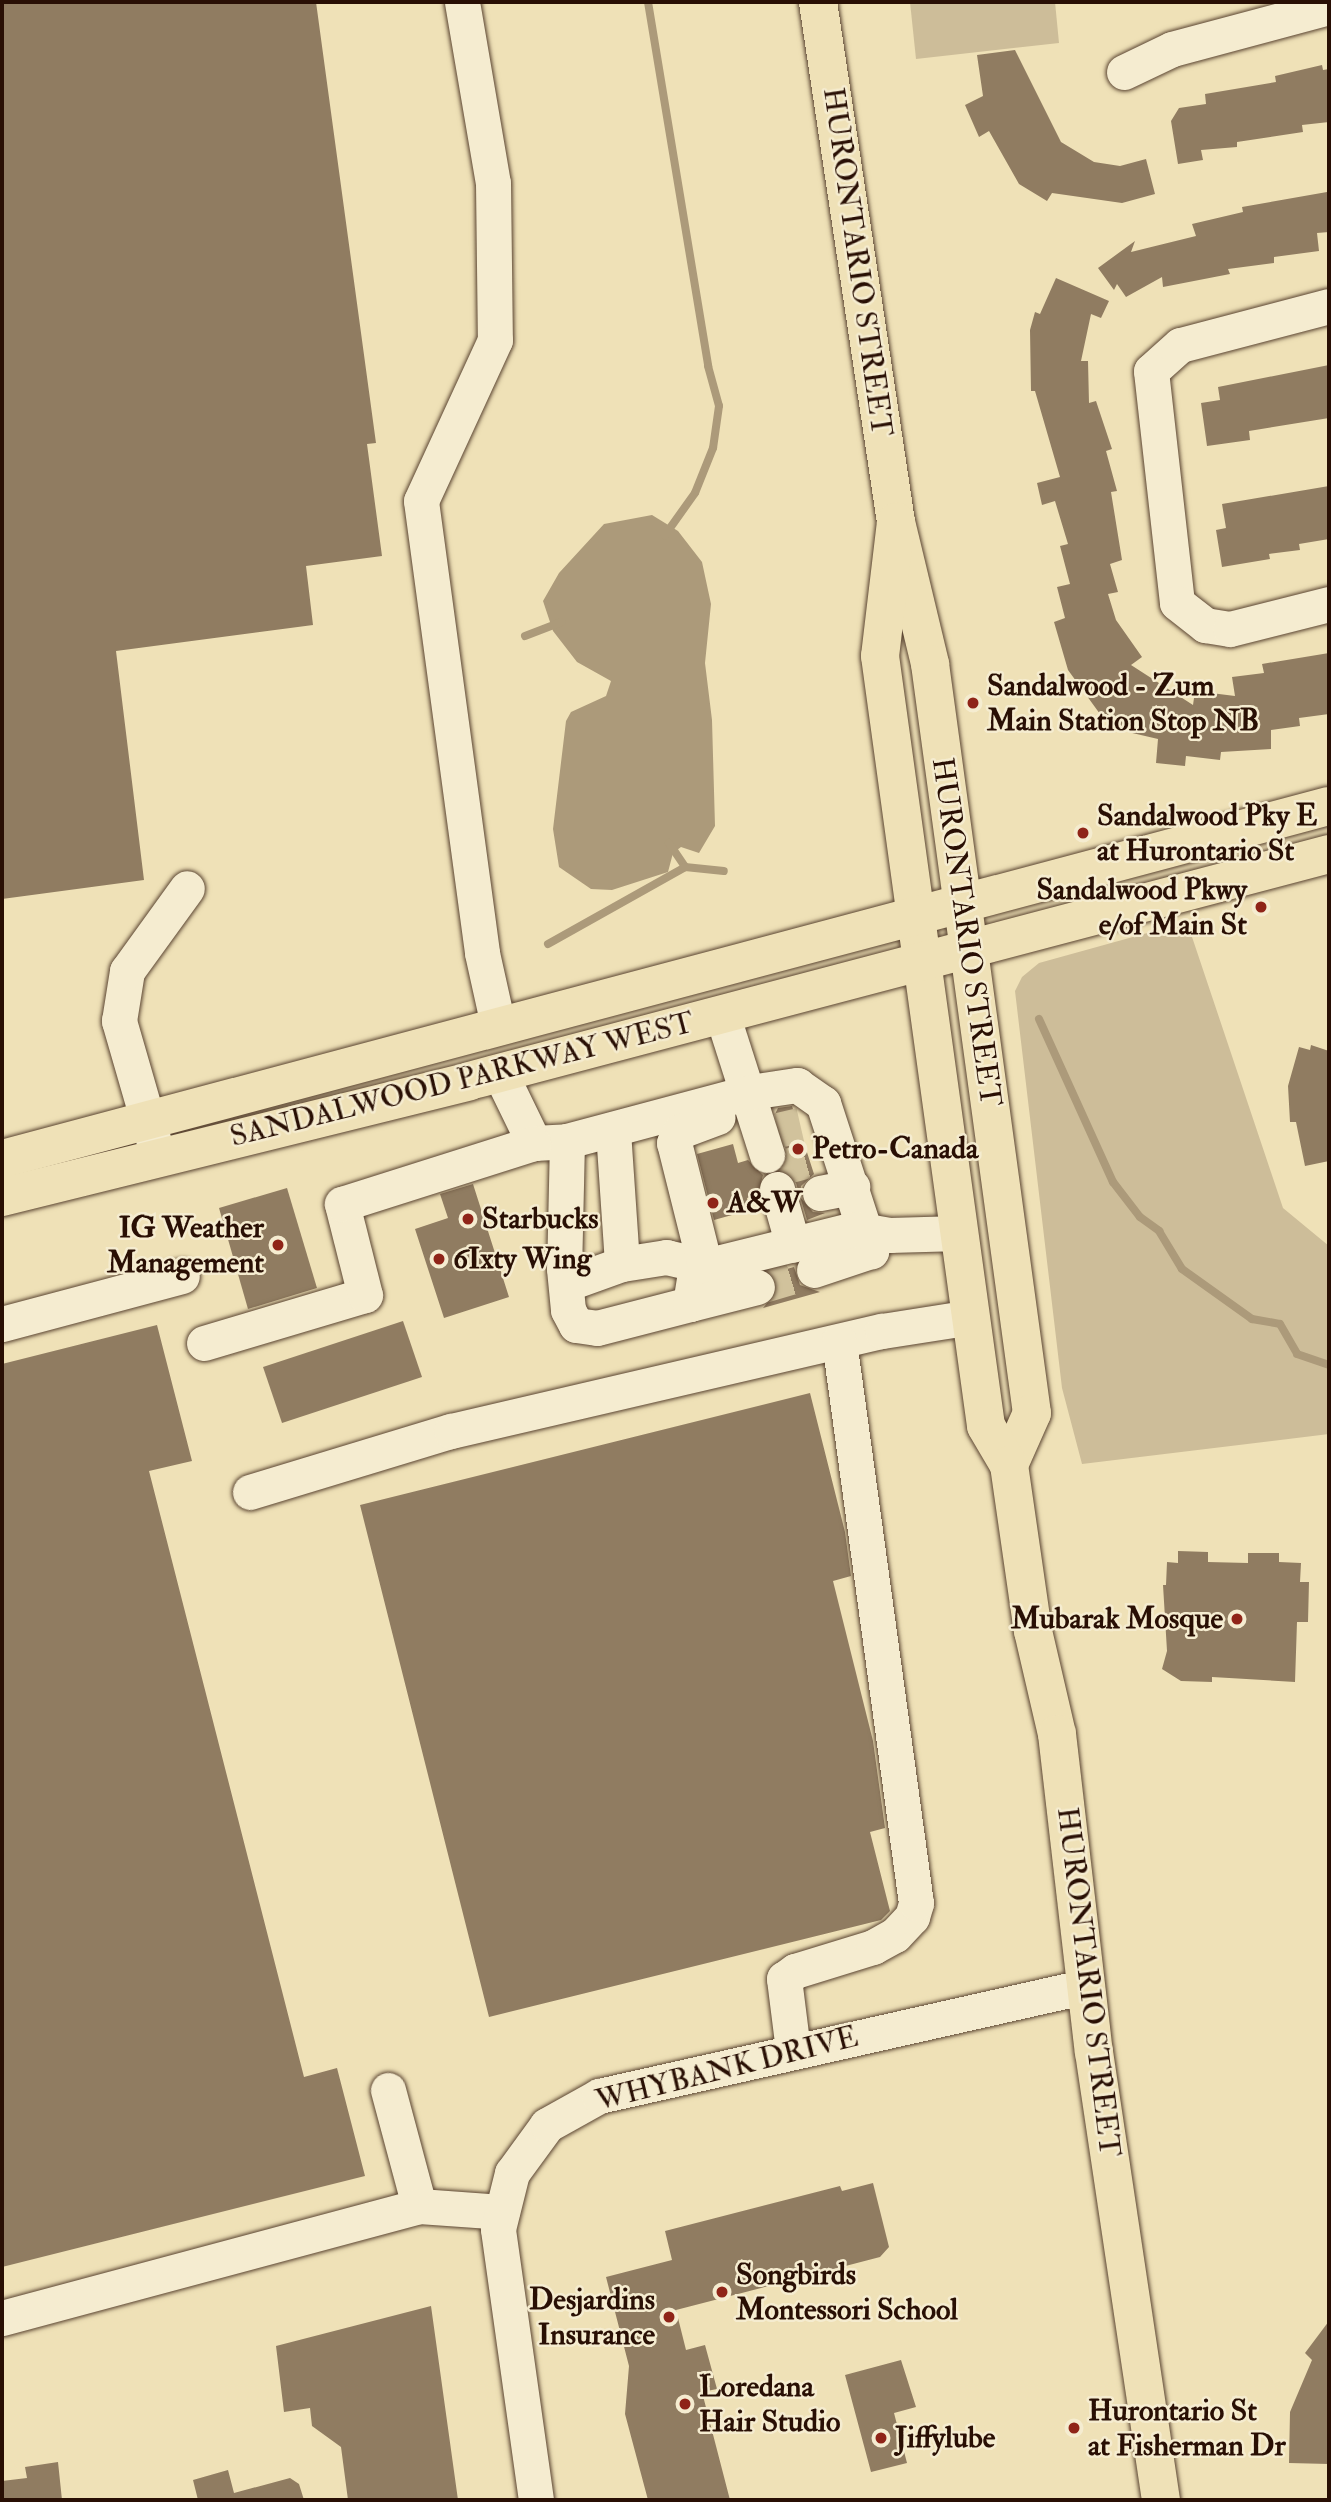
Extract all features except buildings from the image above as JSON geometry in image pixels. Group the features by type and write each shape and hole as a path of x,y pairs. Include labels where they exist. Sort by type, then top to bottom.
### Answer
{"main road":[{"name":"HURONTARIO STREET","path":"818,2 896,522 930,664 1032,1413 1009,1465"},
{"name":"HURONTARIO STREET","path":"896,522 880,656 986,1426 1009,1465 1032,1631 1057,1734 1087,1986 1161,2500"},
{"name":"SANDALWOOD PARKWAY WEST","path":"2,1197 153,1138 498,1025 1329,806"},
{"name":"SANDALWOOD PARKWAY WEST","path":"2,1159 153,1138 500,1073 1329,854"}],"street":[{"path":"463,2 493,183 495,340 421,501 482,953 498,1025"},
{"path":"1125,72 1172,49 1329,7"},
{"path":"1329,306 1180,345 1151,371 1177,603 1205,625 1230,629 1329,604"},
{"path":"153,1138 120,1021 127,971 187,888"},
{"path":"722,1014 744,1093 787,1132 825,1156 805,1194 804,1257"},
{"path":"500,1073 551,1142 571,1319 583,1329 757,1287"},
{"path":"204,1343 365,1295 342,1204 551,1142 613,1131 744,1093 797,1085 823,1103 787,1132"},
{"path":"690,1304 701,1266 674,1143 680,1131 725,1114 744,1093"},
{"path":"613,1131 622,1264"},
{"path":"805,1194 867,1230 889,1236 960,1233"},
{"path":"566,1284 622,1264 656,1257 701,1266 804,1257 844,1230 867,1230"},
{"path":"2,1324 182,1276"},
{"path":"250,1492 451,1431 839,1341 971,1317"},
{"path":"793,2050 784,1979 795,1971 873,1947 895,1935 912,1917 916,1903 839,1341"},
{"name":"WHYBANK DRIVE","path":"536,2500 498,2229 512,2173 547,2125 598,2096 1087,1986"},
{"path":"388,2090 419,2206"},
{"path":"2,2318 419,2206 502,2212"}],"shaded area":[{"path":"910,2 1055,2 1059,43 916,59"},
{"path":"652,515 678,531 702,562 711,604 705,663 712,720 715,826 699,853 681,847 673,853 668,872 612,890 591,889 559,867 553,829 566,721 571,712 606,696 611,681 577,662 553,631 543,601 559,573 604,524"},
{"path":"1187,922 1283,1208 1329,1246 1329,1434 1082,1464 1062,1388 1015,991 1022,977 1039,963"}],"waterway":[{"path":"648,2 708,366 719,406 713,448 695,493 665,535"},
{"path":"525,636 561,622"},
{"path":"669,843 685,867 724,871"},
{"path":"548,944 685,867"},
{"path":"1039,1019 1113,1182 1140,1217 1159,1231 1182,1269 1252,1319 1280,1324 1297,1354 1329,1365"}],"tunnel":[{"path":"778,1130 800,1125"},
{"path":"772,1170 810,1160"},
{"path":"757,1287 814,1270"}],"place":[{"name":"Sandalwood - Zum Main Station Stop NB","path":"973,703"},
{"name":"Sandalwood Pky E at Hurontario St","path":"1083,833"},
{"name":"Sandalwood Pkwy e/of Main St","path":"1261,907"},
{"name":"Petro-Canada","path":"798,1149"},
{"name":"A&W","path":"713,1203"},
{"name":"Starbucks","path":"468,1219"},
{"name":"IG Weather Management","path":"278,1245"},
{"name":"6Ixty Wing","path":"439,1259"},
{"name":"Mubarak Mosque","path":"1237,1619"},
{"name":"Songbirds Montessori School","path":"722,2292"},
{"name":"Desjardins Insurance","path":"669,2317"},
{"name":"Loredana Hair Studio","path":"685,2404"},
{"name":"Hurontario St at Fisherman Dr","path":"1074,2428"},
{"name":"Jiffylube","path":"881,2438"}]}
